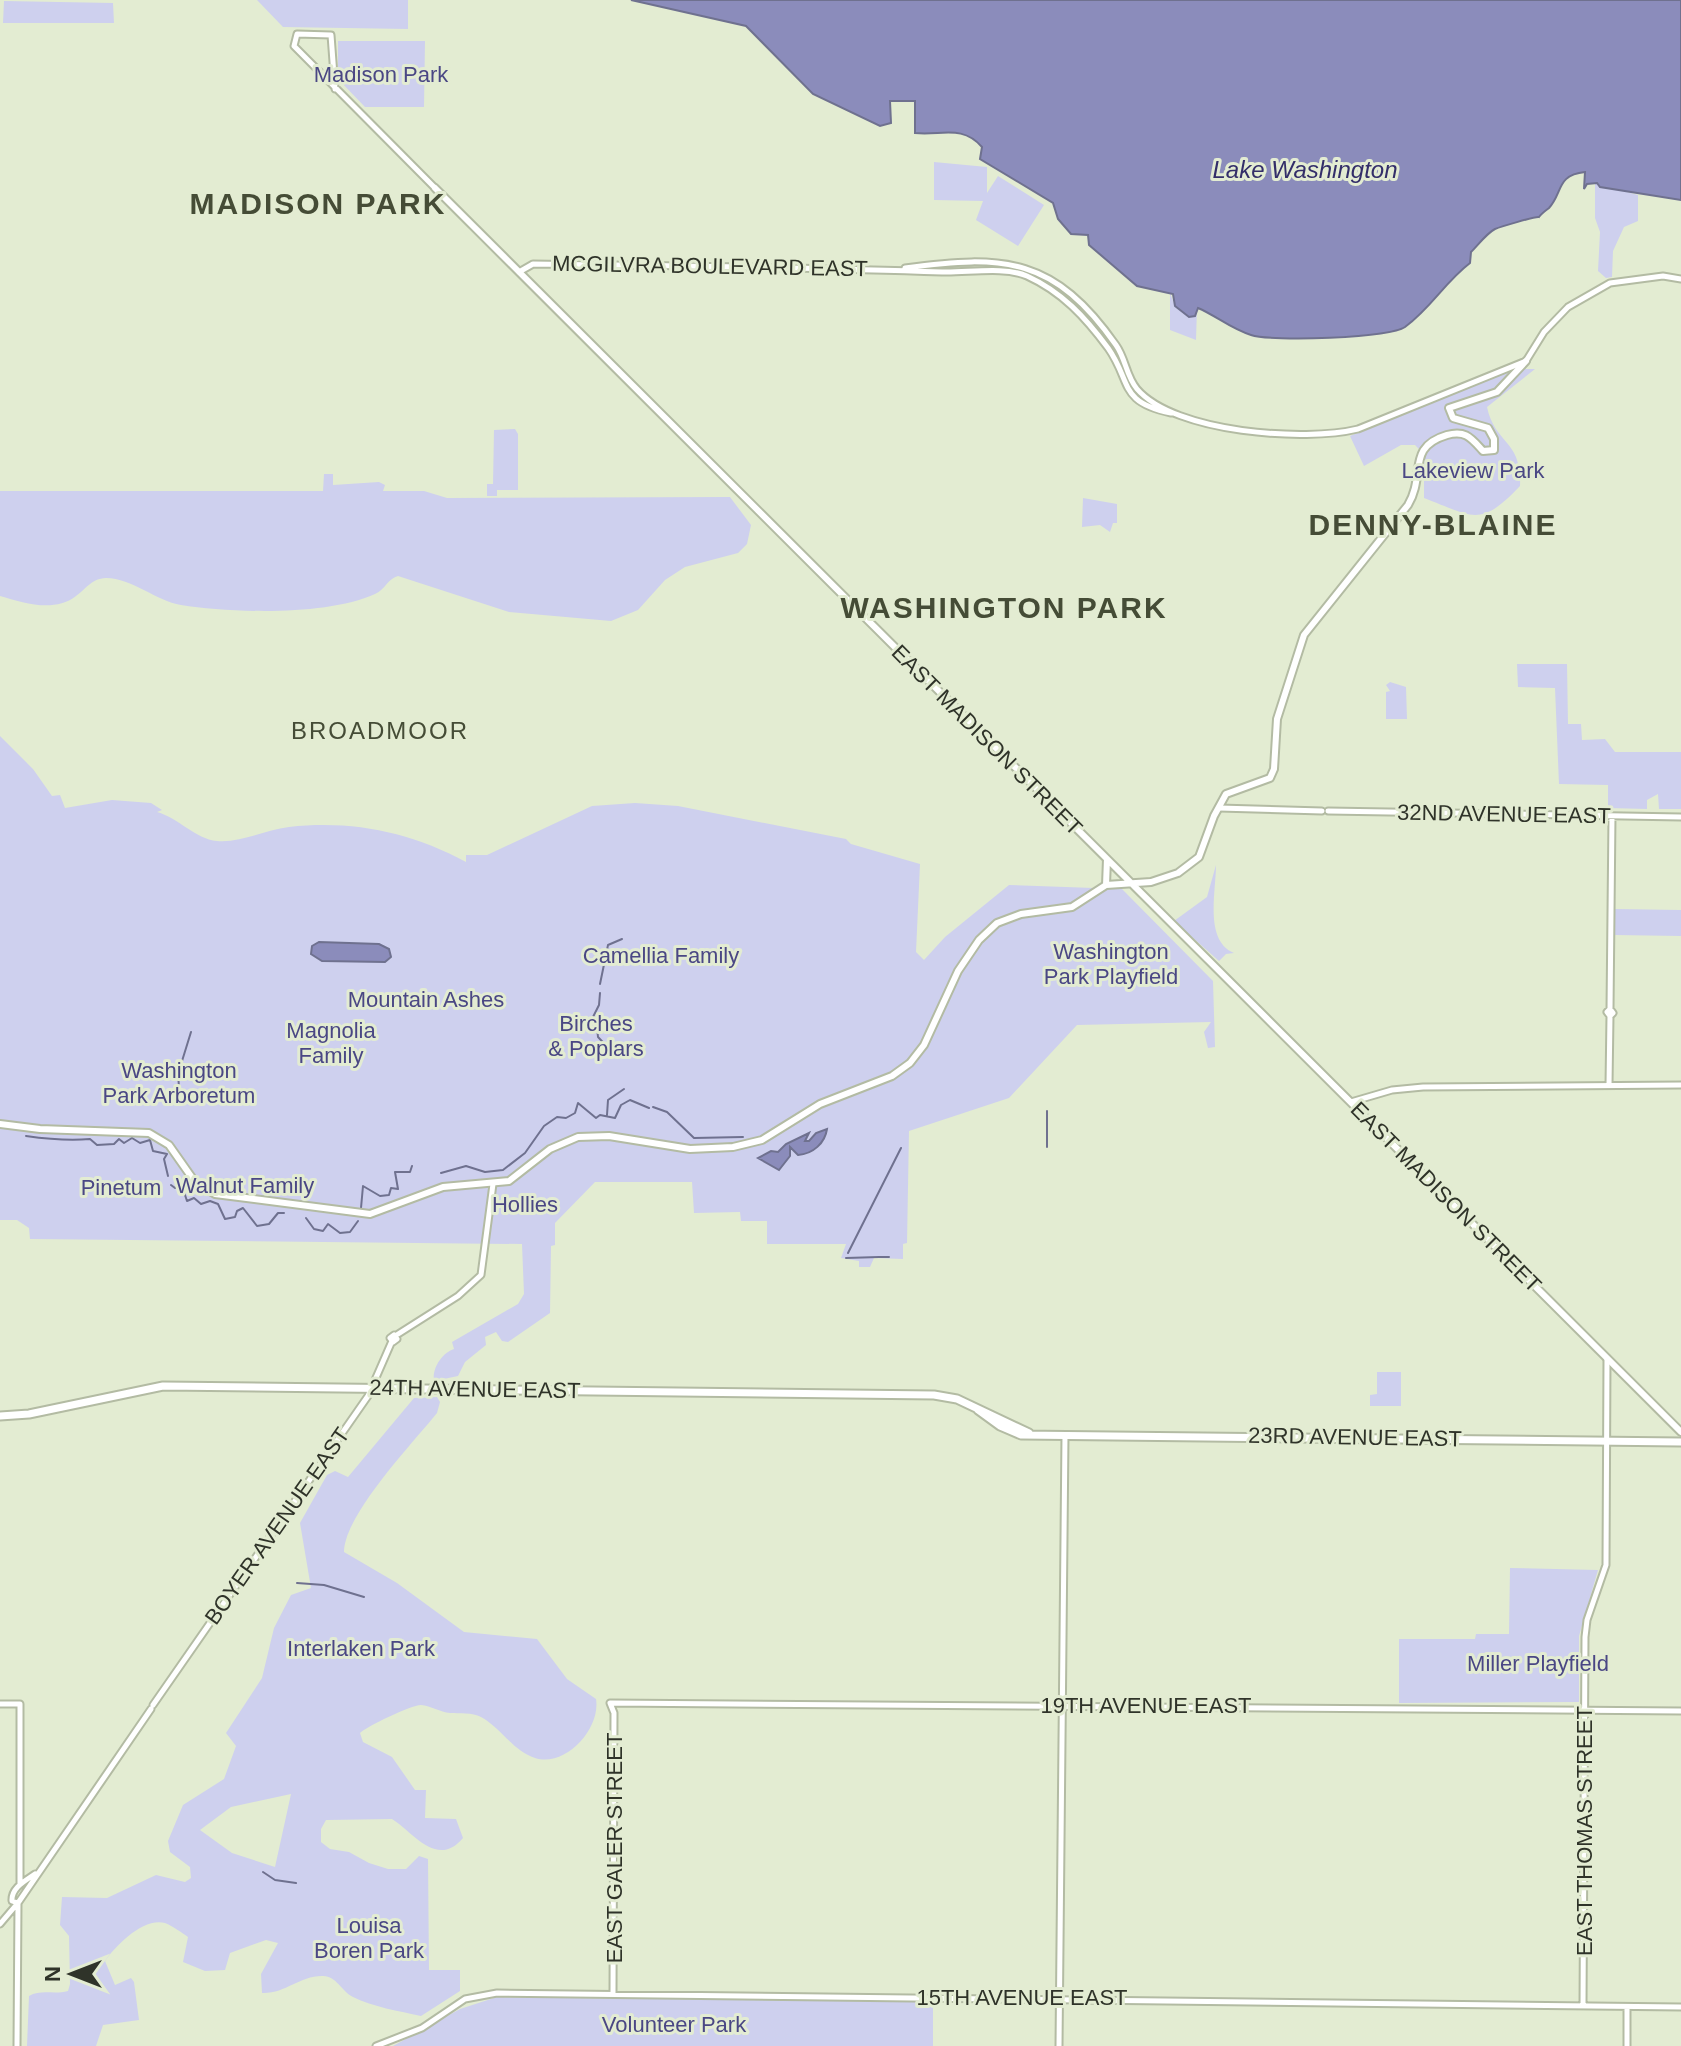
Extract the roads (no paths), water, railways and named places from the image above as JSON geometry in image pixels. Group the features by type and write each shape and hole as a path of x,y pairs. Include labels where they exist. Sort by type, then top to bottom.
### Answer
{"main road":[{"name":"EAST MADISON STREET","path":"435,188 1681,1432"},
{"path":"0,1124 72,1131 144,1132 165,1141 195,1182 215,1194 285,1201 361,1214 380,1212 443,1187 493,1184 517,1176 555,1146 585,1136 609,1136 690,1149 733,1147 762,1140 820,1104 885,1079 910,1063 924,1045 958,971 979,940 997,923 1021,914 1072,907 1106,885 1155,882 1178,873 1199,857 1218,808 1231,790 1261,783 1272,774 1277,719 1304,635 1408,505 1415,491 1420,451 1430,440 1459,433 1468,435 1483,451 1494,450 1494,439 1488,428 1453,418 1450,406 1497,392 1526,361"},
{"path":"1106,885 1107,859"},
{"path":"1151,902 1155,882"},
{"name":"24TH AVENUE EAST","path":"0,1416 29,1414 157,1386 953,1398"},
{"name":"23RD AVENUE EAST","path":"953,1398 1012,1429 1029,1433 1681,1442"}],"street":[{"name":"EAST MADISON STREET","path":"332,70 331,35 297,34 294,46 435,188"},
{"path":"321,73 332,70 335,89"},
{"path":"939,263 939,272"},
{"name":"MCGILVRA BOULEVARD EAST","path":"905,268 939,263 1023,266 1068,289 1116,345 1137,389 1149,399 1184,415"},
{"name":"MCGILVRA BOULEVARD EAST","path":"519,272 528,264 905,268 1021,274 1063,296 1108,348 1122,382 1134,396 1155,409 1238,432 1345,432 1526,361"},
{"path":"1526,361 1544,332 1568,307 1605,286 1663,276 1681,279"},
{"name":"32ND AVENUE EAST","path":"1218,808 1681,817"},
{"path":"1609,1085 1612,815"},
{"path":"1351,1102 1409,1087 1681,1085"},
{"name":"BOYER AVENUE EAST","path":"18,1903 373,1388 394,1338 458,1296 481,1275 493,1184"},
{"name":"EAST THOMAS STREET","path":"1583,2006 1585,1627 1606,1565 1607,1358"},
{"path":"1059,2046 1065,1434"},
{"name":"19TH AVENUE EAST","path":"610,1703 1681,1711"},
{"name":"EAST GALER STREET","path":"610,1703 614,1713 613,1993"},
{"path":"0,1704 20,1704 20,1884 2,1921"},
{"name":"BOYER AVENUE EAST","path":"20,1884 36,1873"},
{"path":"20,1884 25,1884 28,1889"},
{"path":"12,1897 18,1903 19,1930 17,2046"},
{"path":"2,1921 18,1903"},
{"path":"2,1921 14,1920 19,1930"},
{"name":"15TH AVENUE EAST","path":"376,2046 414,2032 474,1996 613,1993 1060,1997 1681,2007"},
{"path":"1627,2007 1627,2046"}],"water":[{"name":"Lake Washington","path":"631,0 1681,0 1681,200 1600,187 1597,183 1587,184 1584,189 1585,172 1576,174 1565,181 1549,208 1539,217 1489,233 1471,252 1470,263 1405,327 1377,334 1330,338 1251,335 1198,308 1195,316 1189,317 1175,306 1173,294 1137,286 1089,245 1088,235 1071,234 1058,219 1053,203 980,159 982,147 974,140 951,132 915,133 915,101 890,101 891,123 880,126 813,94 746,26"},
{"path":"319,942 379,944 389,949 391,957 385,962 322,961 311,954 312,946"},
{"path":"827,1129 821,1143 809,1152 798,1155 790,1147 790,1156 779,1170 758,1158 771,1151 778,1152 786,1144 809,1133 805,1141 809,1141 816,1133"}],"waterway":[{"path":"600,984 608,945 622,939"},
{"path":"595,1025 592,1019 599,1005 600,993"},
{"path":"597,1028 598,1037 613,1053"},
{"path":"179,1087 178,1074 191,1032"},
{"path":"607,1115 608,1100 624,1089"},
{"path":"441,1173 466,1166 485,1172 503,1170 525,1153 544,1126 557,1117 566,1118 575,1113 578,1103 596,1118 600,1115 615,1118 621,1105 630,1100 649,1108"},
{"path":"653,1107 667,1112 694,1138 743,1137"},
{"path":"1047,1111 1047,1147"},
{"path":"26,1136 90,1139 97,1145 114,1144 119,1139 124,1143 132,1138 140,1143 150,1140 153,1151 167,1154 164,1159 168,1176"},
{"path":"848,1253 901,1148"},
{"path":"361,1208 363,1186 380,1196 389,1195 391,1188 398,1189 395,1172 410,1172 412,1166"},
{"path":"171,1185 175,1188 182,1186 187,1201 194,1198 201,1204 210,1201 218,1204 225,1219 235,1217 237,1211 243,1208 257,1226 269,1224 278,1213 284,1213"},
{"path":"306,1218 314,1229 323,1231 328,1224 340,1233 350,1232 358,1221"},
{"path":"879,1257 889,1257"},
{"path":"846,1258 879,1257"},
{"path":"297,1583 324,1585 364,1597"},
{"path":"263,1872 275,1880 296,1883"}],"district":[{"name":"MADISON PARK","path":"318,203"},
{"name":"DENNY-BLAINE","path":"1433,524"},
{"name":"WASHINGTON PARK","path":"1004,607"},
{"name":"BROADMOOR","path":"380,730"}],"park label":[{"name":"Madison Park","path":"381,74"},
{"name":"Lakeview Park","path":"1473,470"},
{"name":"Camellia Family","path":"661,955"},
{"name":"Washington Park Playfield","path":"1111,964"},
{"name":"Mountain Ashes","path":"426,999"},
{"name":"Birches & Poplars","path":"596,1036"},
{"name":"Magnolia Family","path":"331,1042"},
{"name":"Washington Park Arboretum","path":"179,1082"},
{"name":"Walnut Family","path":"245,1185"},
{"name":"Pinetum","path":"121,1187"},
{"name":"Hollies","path":"525,1204"},
{"name":"Interlaken Park","path":"361,1648"},
{"name":"Miller Playfield","path":"1538,1663"},
{"name":"Louisa Boren Park","path":"369,1938"},
{"name":"Volunteer Park","path":"674,2024"}]}
